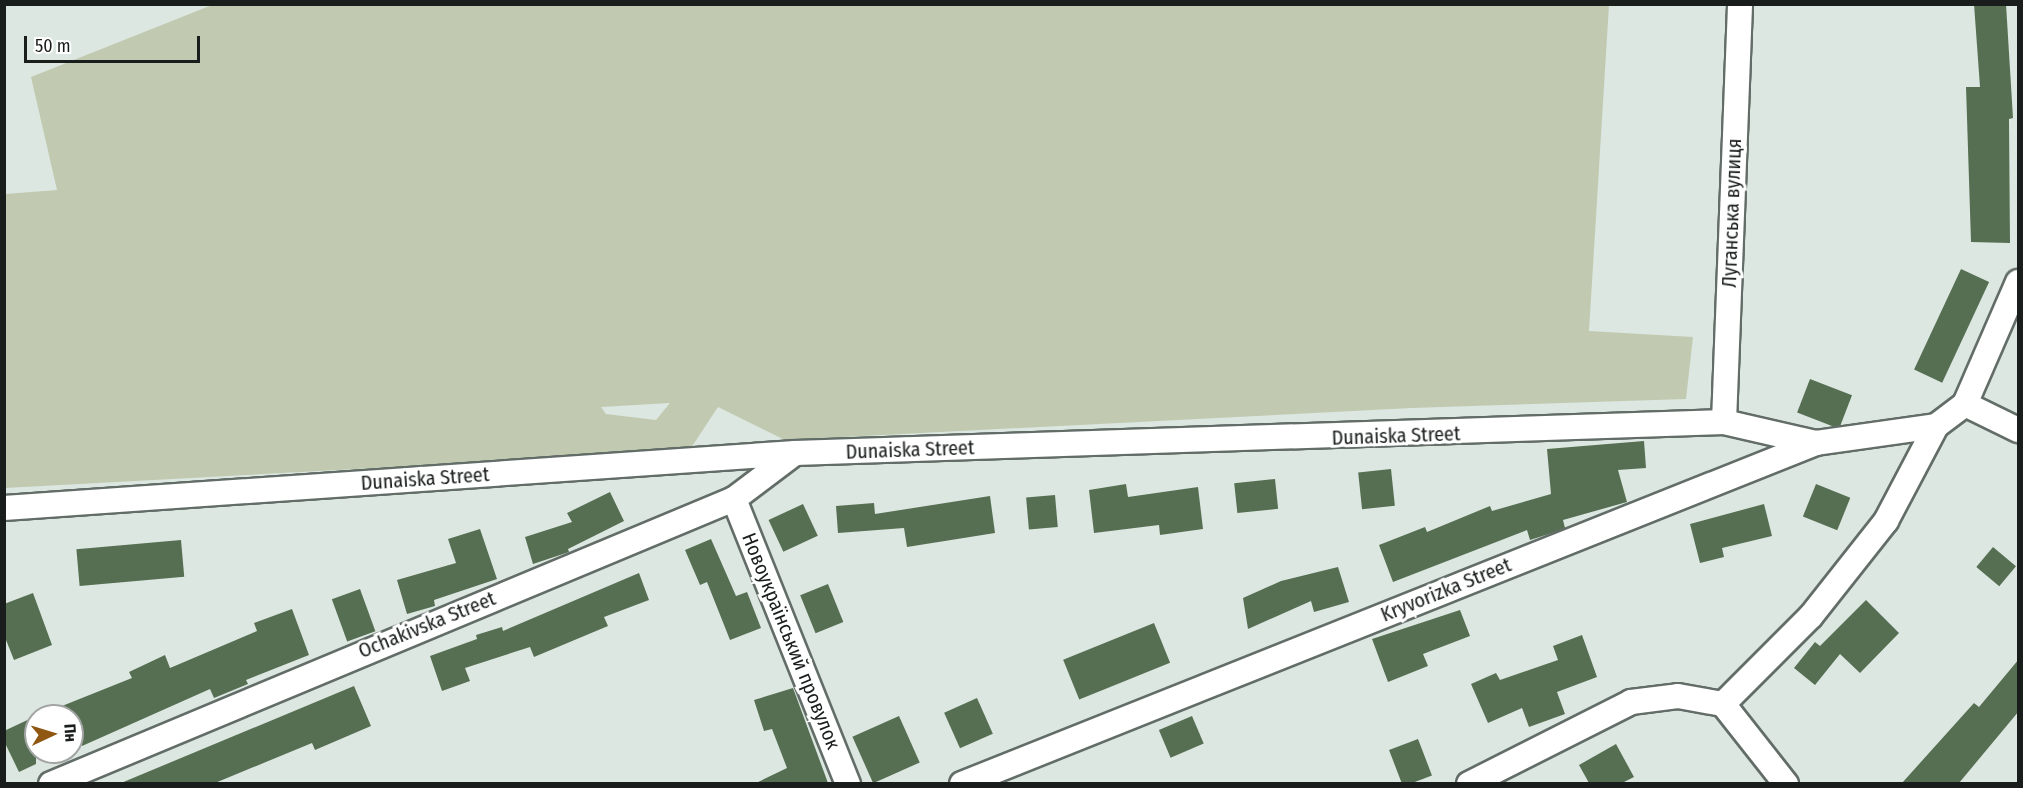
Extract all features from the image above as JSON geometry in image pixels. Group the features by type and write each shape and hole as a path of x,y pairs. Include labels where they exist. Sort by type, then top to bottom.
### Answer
{"street":[{"name":"Луганська вулиця","path":"1724,423 1740,4"},
{"path":"1724,704 1811,616 1887,521 1936,426 1965,404 2019,282"},
{"path":"1965,404 2019,430"},
{"name":"Dunaiska Street","path":"4,508 795,453 1724,423 1815,442"},
{"name":"Kryvorizka Street","path":"963,783 1815,442 1936,426"},
{"name":"Ochakivska Street","path":"51,783 734,499 795,453"},
{"name":"Новоукраїнський провулок","path":"734,499 848,783"},
{"path":"1469,783 1630,702 1678,696 1724,704 1786,783"}],"green space":[{"path":"212,5 1609,5 1589,331 1693,337 1686,399 1412,408 785,440 718,407 689,451 5,488 5,194 57,190 31,77","holes":["670,403 656,420 606,414 601,407"]}],"building":[{"path":"1974,4 2006,4 2013,118 2009,119 2010,243 1971,242 1966,87 1980,87"},
{"path":"1961,269 1989,282 1942,383 1914,370"},
{"path":"1810,379 1852,395 1839,429 1797,413"},
{"path":"1644,441 1646,468 1618,470 1627,502 1563,520 1565,528 1530,540 1527,530 1393,582 1379,545 1425,527 1427,532 1490,506 1492,511 1551,494 1547,449"},
{"path":"1391,469 1395,506 1362,509 1358,472"},
{"path":"1275,479 1278,509 1237,513 1234,483"},
{"path":"1126,484 1128,497 1198,487 1203,529 1160,535 1159,525 1094,533 1089,490"},
{"path":"1816,484 1850,498 1837,530 1803,516"},
{"path":"610,492 624,521 568,549 569,552 533,564 525,537 572,522 567,513"},
{"path":"1055,495 1058,527 1029,529 1026,498"},
{"path":"990,496 995,533 907,547 904,528 838,533 836,506 874,503 875,514"},
{"path":"803,504 818,536 783,552 769,520"},
{"path":"1764,504 1772,536 1722,548 1724,557 1700,563 1690,524"},
{"path":"480,529 497,579 434,600 435,606 407,614 397,580 456,563 448,539"},
{"path":"711,539 736,596 747,592 761,628 730,640 707,582 700,585 685,550"},
{"path":"181,540 184,577 80,586 76,549"},
{"path":"1993,547 2016,566 1999,586 1976,567"},
{"path":"1338,567 1349,602 1314,612 1311,601 1248,629 1243,598 1281,581"},
{"path":"639,573 649,600 604,617 608,626 534,657 530,647 465,668 470,681 442,691 430,656 477,639 476,635 502,627 503,631"},
{"path":"828,584 843,622 816,633 800,595"},
{"path":"360,589 375,631 347,642 332,599"},
{"path":"33,593 52,645 14,660 4,635 4,604"},
{"path":"1866,600 1899,633 1860,673 1840,654 1815,685 1794,668 1815,642 1820,646"},
{"path":"292,609 309,655 246,680 248,684 214,698 210,689 84,745 84,704 67,704 132,678 129,672 165,655 170,668 257,631 254,623"},
{"path":"1460,610 1470,636 1423,654 1428,666 1388,682 1372,639"},
{"path":"1154,623 1170,663 1079,700 1063,660"},
{"path":"1582,635 1597,677 1557,692 1565,714 1529,727 1522,708 1488,723 1471,684 1496,673 1500,680 1558,660 1553,646"},
{"path":"2019,659 2019,711 1959,783 1902,783 1974,703 1979,707"},
{"path":"354,686 371,726 315,750 312,743 215,783 121,783"},
{"path":"793,688 828,783 756,783 787,768 772,729 764,731 754,700"},
{"path":"977,698 993,734 960,748 944,713"},
{"path":"899,716 920,763 873,783 852,737"},
{"path":"1192,716 1204,744 1171,758 1159,730"},
{"path":"24,722 24,764 36,764 19,772 4,741 4,731"},
{"path":"1418,739 1432,775 1410,784 1402,784 1389,750"},
{"path":"1616,744 1634,777 1622,783 1589,783 1579,765"}]}
